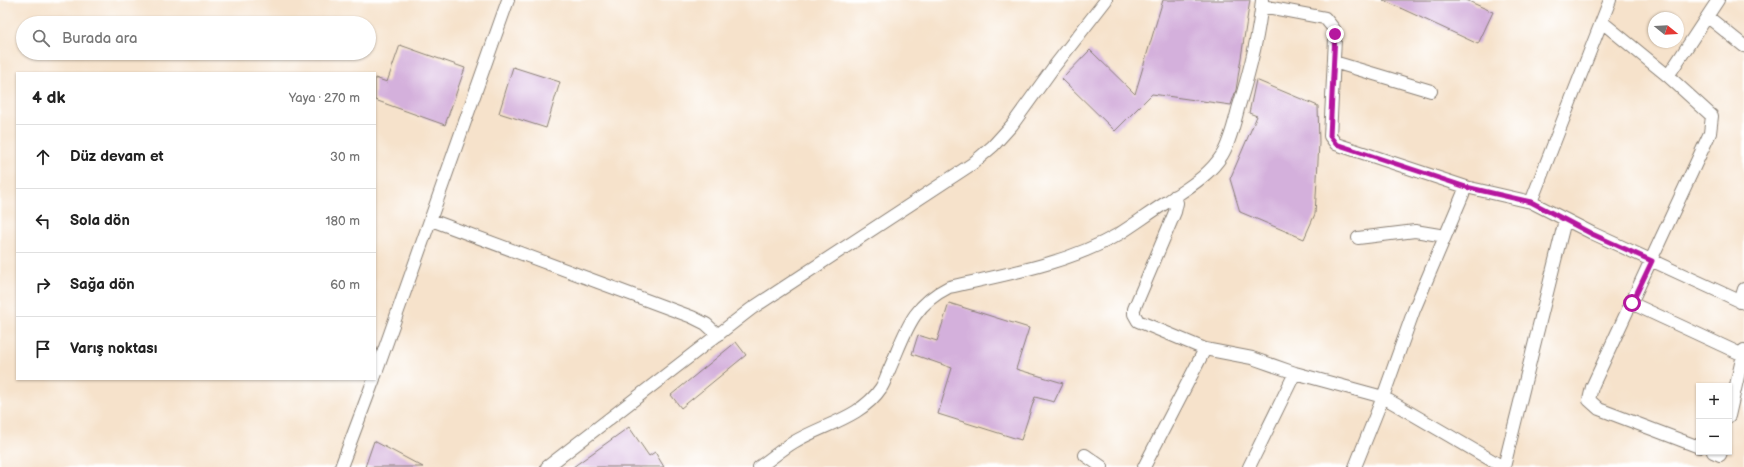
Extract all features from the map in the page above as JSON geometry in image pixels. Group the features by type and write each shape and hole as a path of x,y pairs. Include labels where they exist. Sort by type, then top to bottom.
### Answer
{"street":[{"path":"376,373 508,0"},
{"path":"547,467 751,309 972,164 993,146 1012,125 1053,68 1106,0"},
{"path":"1531,202 1610,0"},
{"path":"1668,76 1718,0"},
{"path":"760,467 794,442 855,413 868,402 881,387 914,316 925,302 937,293 949,287 1030,270 1090,248 1119,234 1210,170 1222,154 1232,132 1249,72 1262,3 1325,18 1331,25 1335,34 1330,136 1333,141 1340,145 1466,187 1531,202 1565,220 1742,302 1744,289"},
{"path":"1708,17 1744,46"},
{"path":"1602,22 1668,76 1712,116 1710,133 1652,261 1592,387 1589,400 1599,409 1696,446"},
{"path":"1334,62 1431,91"},
{"path":"1355,467 1383,396 1414,310 1466,187"},
{"path":"1175,196 1177,203 1175,212 1136,304 1134,314 1135,318 1141,324 1206,349 1238,354 1295,373 1383,396 1486,463 1503,467 1565,220"},
{"path":"431,220 692,317 706,324 718,335"},
{"path":"1358,238 1415,231 1445,236"},
{"path":"1632,303 1743,352 1732,402"},
{"path":"1144,467 1206,349"},
{"path":"1249,467 1295,373"},
{"path":"341,467 374,380"},
{"path":"1085,455 1102,467"}],"building":[{"path":"1163,0 1250,0 1236,90 1231,105 1152,94 1115,131 1062,79 1090,50 1135,94"},
{"path":"1383,0 1466,0 1493,12 1478,44"},
{"path":"400,45 465,68 445,125 376,100 376,78 387,82"},
{"path":"513,67 560,82 546,128 499,113"},
{"path":"1256,80 1318,106 1319,143 1315,214 1304,239 1240,212 1230,179 1257,116 1249,113"},
{"path":"949,303 1029,328 1016,369 1063,383 1054,402 1035,397 1021,440 938,414 952,368 912,354 918,335 937,341"},
{"path":"736,342 746,355 681,408 671,395"},
{"path":"629,427 649,456 655,452 664,467 573,467"},
{"path":"374,441 423,467 365,467"}],"route":[{"path":"1335,34 1330,136 1336,144 1466,187 1531,202 1592,234 1652,261 1632,303"}]}
